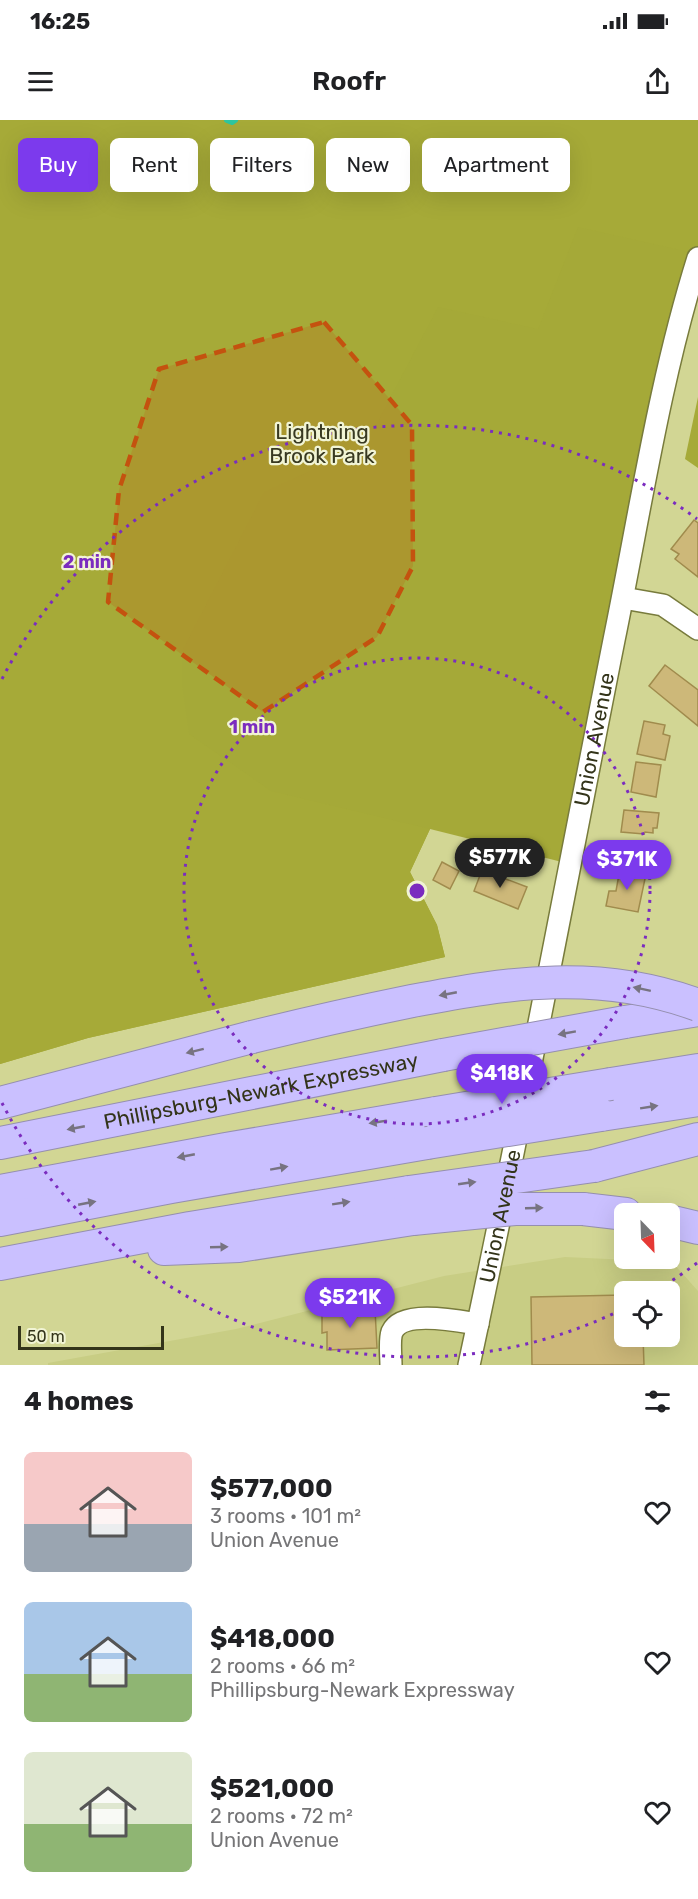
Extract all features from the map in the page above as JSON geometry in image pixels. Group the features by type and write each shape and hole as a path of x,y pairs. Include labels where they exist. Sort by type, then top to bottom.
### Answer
{"highway":[{"path":"0,1103 252,1037 359,1012 462,991 517,983 560,981 623,985 645,989 698,1005"},
{"name":"Phillipsburg-Newark Expressway","path":"0,1143 443,1055 698,1010"},
{"path":"7,1190 237,1147 698,1070"},
{"path":"15,1218 183,1185 698,1100"},
{"path":"0,1264 222,1222 411,1205 594,1166 698,1139"},
{"path":"594,1166 698,1154"},
{"path":"411,1205 583,1209 614,1213"},
{"path":"680,1224 698,1228"}],"street":[{"name":"Union Avenue","path":"469,1365 623,598 648,459 698,258"},
{"path":"623,598 663,605 698,629"},
{"path":"391,1365 392,1332 400,1322 420,1318 443,1318 478,1324"}],"highlighted area":[{"path":"324,322 412,425 413,566 377,637 263,712 108,602 119,490 159,369"}],"shaded area":[{"path":"565,1257 614,1259 614,1269 678,1269 698,1291 698,1365 48,1365 48,1363 236,1329 444,1276"}],"green space":[{"name":"Lightning Brook Park","path":"0,120 698,120 698,258 570,864 430,829 410,872 437,925 445,957 88,1038 0,1064"},
{"path":"0,120 698,120 698,254 578,227 538,329 438,307 365,446 264,492 182,651 182,685 189,734 271,791 430,829 410,872 437,925 445,957 88,1038 0,1064"},
{"path":"698,397 698,468 685,459"}],"building":[{"path":"694,520 698,523 698,577 675,559 679,554 671,549"},
{"path":"665,665 698,690 698,726 649,686"},
{"path":"644,721 665,725 663,734 670,736 665,760 637,754"},
{"path":"636,762 661,765 656,797 631,792"},
{"path":"624,810 659,813 657,828 653,828 653,833 645,832 644,834 621,832"},
{"path":"442,862 459,871 450,889 433,880"},
{"path":"620,869 646,874 638,912 606,906 609,891 616,891"},
{"path":"482,870 527,887 518,909 474,891"},
{"path":"614,1295 614,1347 643,1347 644,1365 532,1365 531,1297"},
{"path":"375,1309 377,1348 327,1350 327,1332 322,1333 322,1311"}],"waterway":[{"path":"227,120 232,122 235,120"}]}
